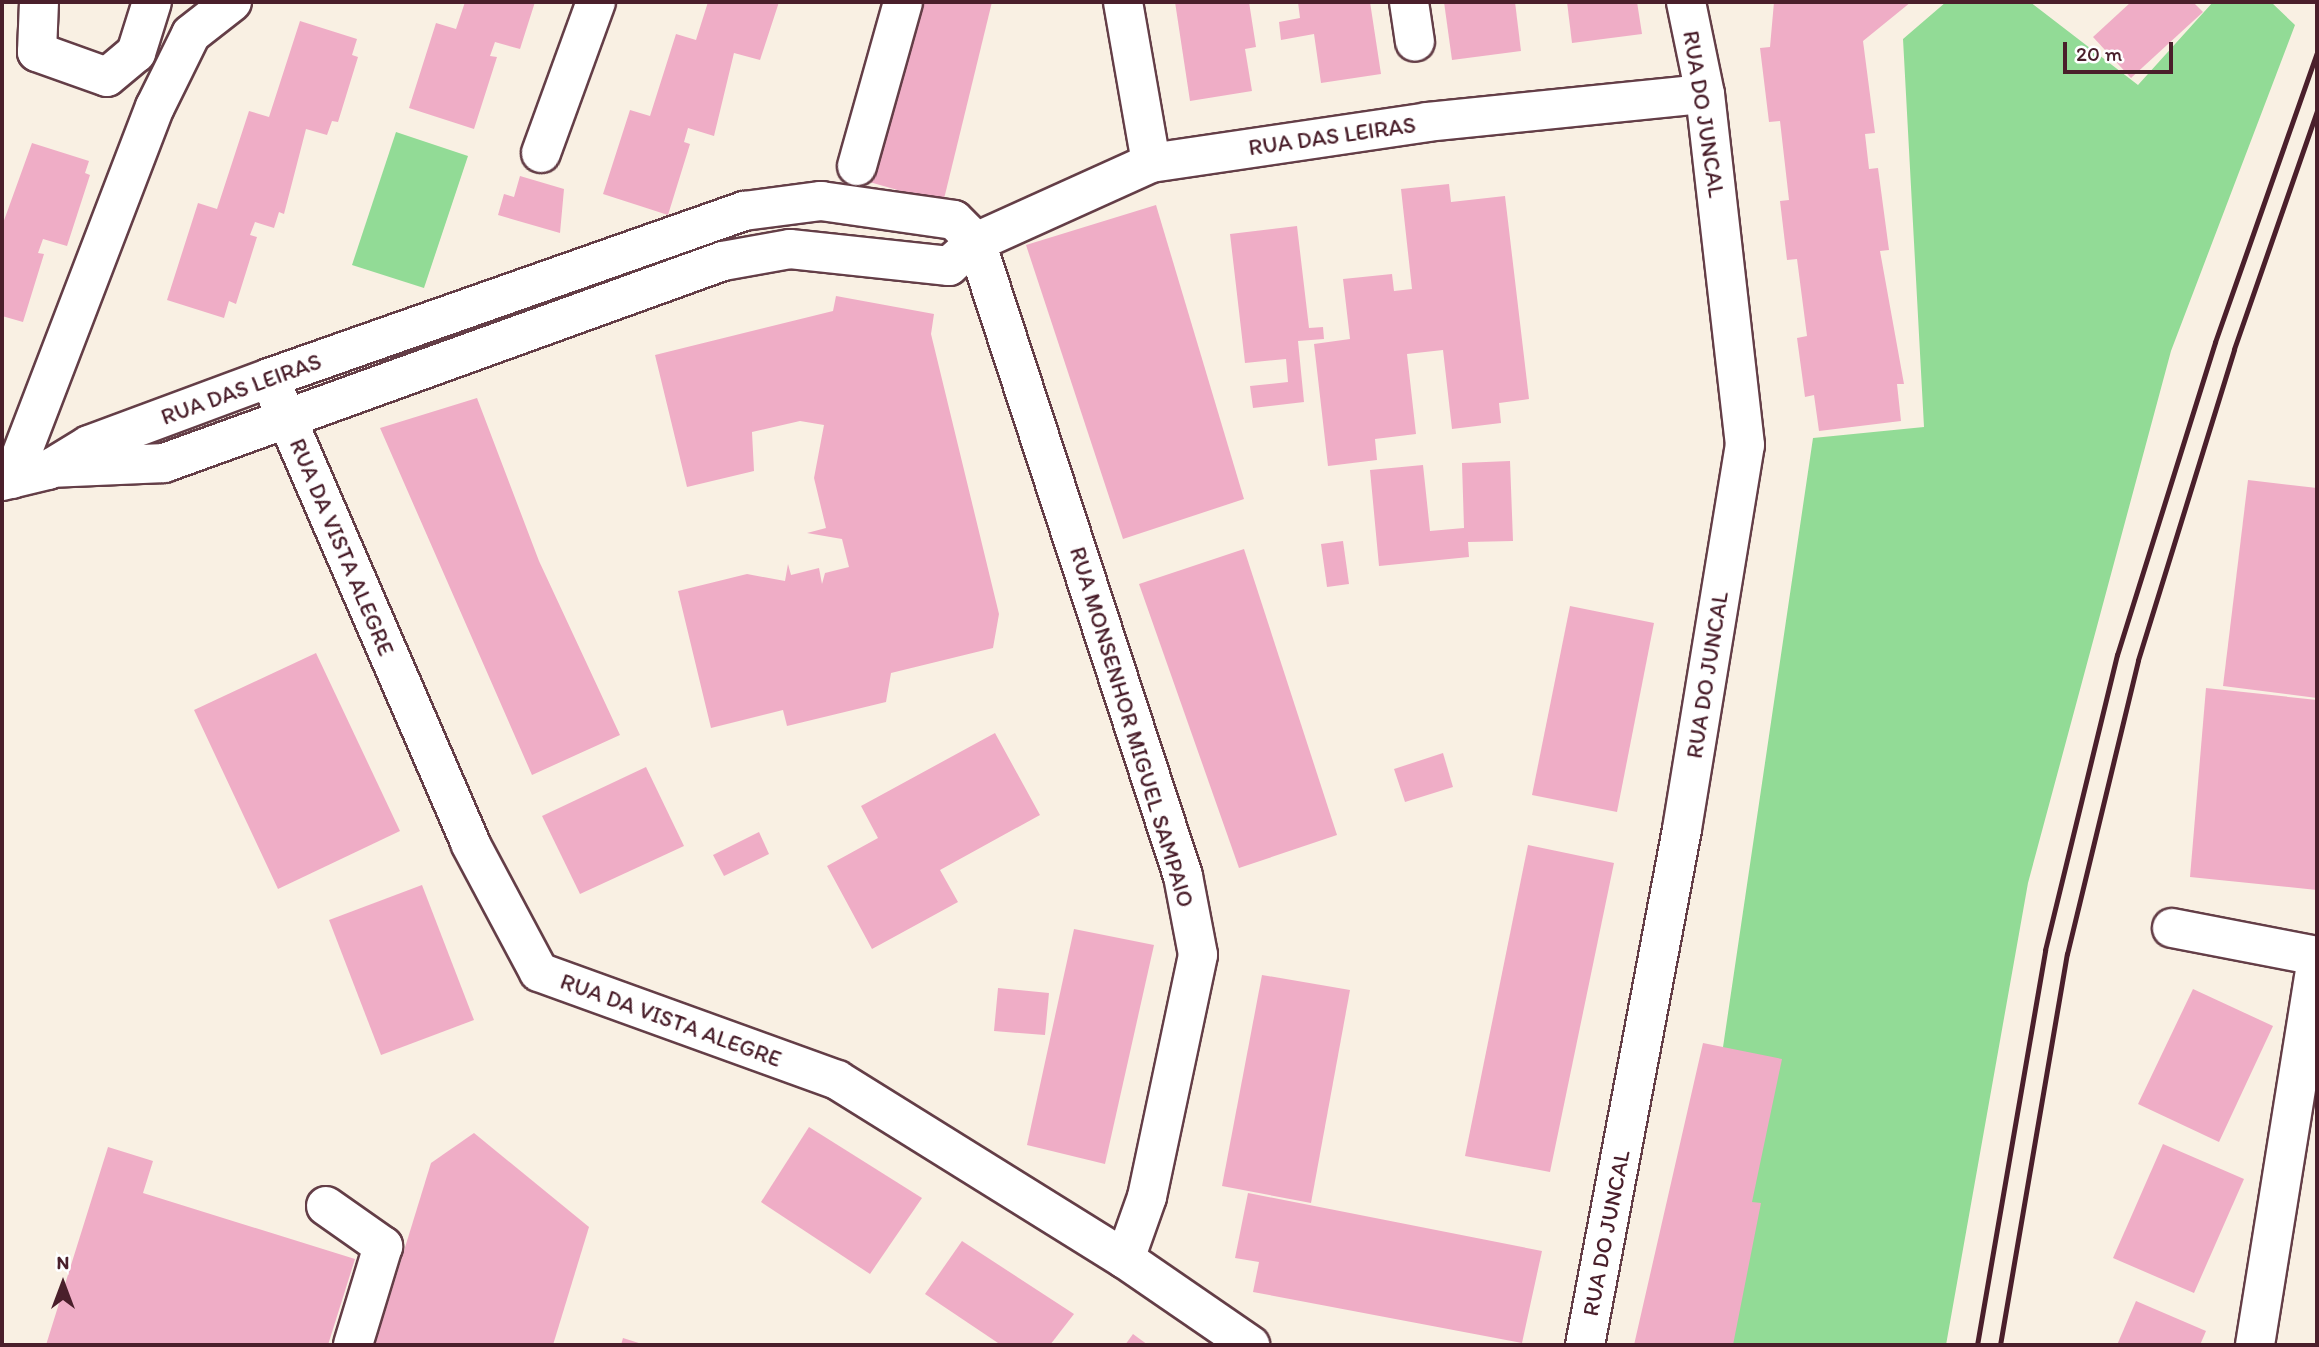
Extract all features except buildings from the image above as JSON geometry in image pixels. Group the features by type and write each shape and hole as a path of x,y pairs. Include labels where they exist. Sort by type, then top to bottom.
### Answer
{"street":[{"path":"39,2 37,52 107,77 136,53 152,2"},
{"path":"7,480 155,107 191,34 232,2"},
{"path":"541,153 596,2"},
{"path":"857,166 903,2"},
{"path":"1123,2 1151,163"},
{"path":"1409,2 1415,42"},
{"name":"RUA DO JUNCAL","path":"1585,1345 1682,829 1745,444 1705,94 1686,2"},
{"name":"RUA DAS LEIRAS","path":"7,480 51,468 164,463 723,261 790,249 949,266 976,242 1151,163 1427,122 1705,94"},
{"name":"RUA DAS LEIRAS","path":"51,468 89,444 744,211 821,201 954,220 976,242"},
{"path":"787,205 790,249"},
{"name":"RUA MONSENHOR MIGUEL SAMPAIO","path":"976,242 1183,876 1198,955 1147,1197 1125,1259"},
{"path":"435,319 451,359"},
{"name":"RUA DA VISTA ALEGRE","path":"269,378 470,843 539,972 837,1080 1125,1259 1250,1345"},
{"path":"2172,928 2317,956 2255,1345"},
{"path":"326,1206 383,1246 353,1345"}],"green space":[{"path":"1946,2 2030,2 2138,85 2213,2 2271,2 2295,25 2171,351 2028,883 1946,1345 1679,1345 1813,438 1924,427 1903,39"},
{"path":"396,132 468,156 424,288 352,265"}],"railway":[{"path":"1977,1345 2045,950 2117,655 2215,342 2317,53"},
{"path":"2000,1345 2067,954 2138,660 2234,349 2317,111"}]}
